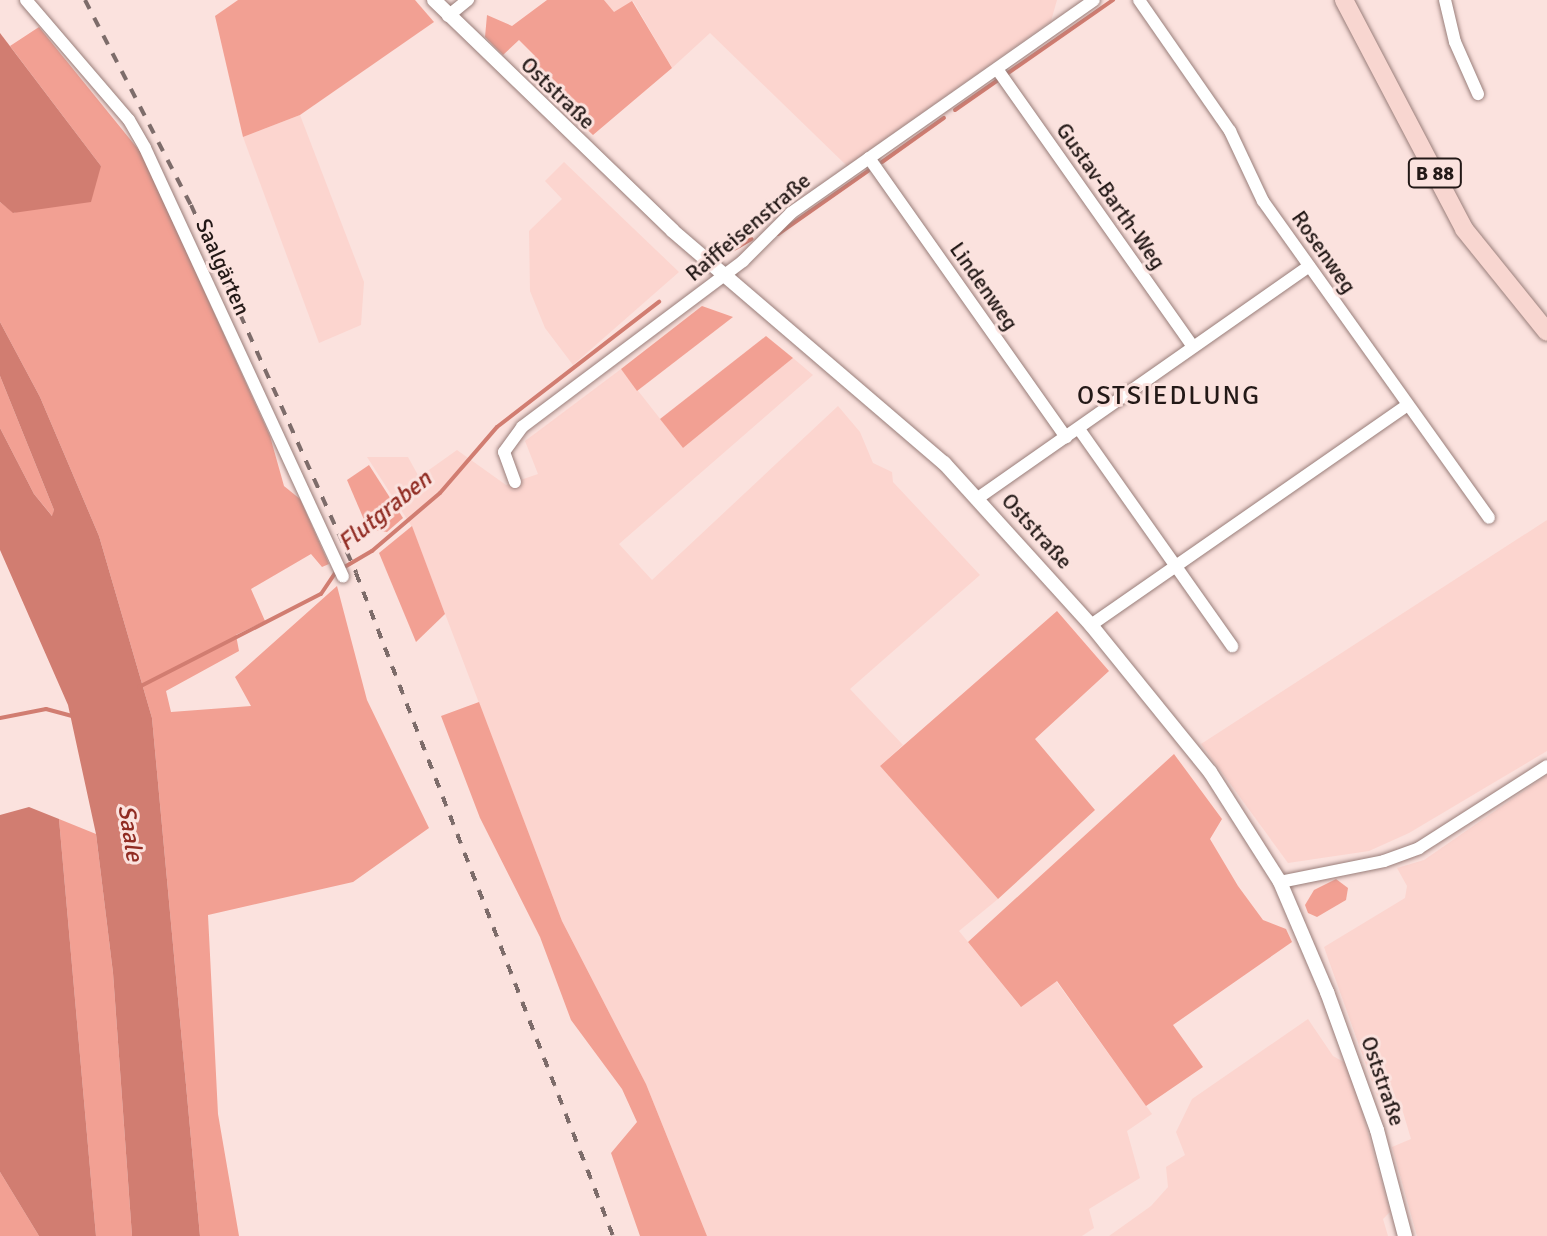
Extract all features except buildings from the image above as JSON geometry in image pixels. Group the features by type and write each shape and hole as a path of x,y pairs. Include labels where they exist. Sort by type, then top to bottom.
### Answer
{"main road":[{"name":"B 88","path":"1350,2 1464,229 1547,332"}],"street":[{"name":"Saalgärten","path":"26,0 129,120 145,148 340,570"},
{"name":"Oststraße","path":"434,0 723,276 892,417 978,498 1091,625 1210,772 1280,882 1357,1070 1405,1236"},
{"path":"448,16 468,0"},
{"name":"Raiffeisenstraße","path":"515,482 504,452 522,427 723,276 791,213 1094,0"},
{"name":"Rosenweg","path":"1139,0 1230,131 1263,201 1489,518"},
{"path":"1445,0 1455,42 1478,94"},
{"name":"Gustav-Barth-Weg","path":"997,69 1193,347"},
{"name":"Lindenweg","path":"869,158 1066,437"},
{"path":"978,498 1309,266"},
{"path":"1091,625 1407,405"},
{"path":"1079,429 1232,646"},
{"path":"1280,882 1384,861 1419,848 1547,766"}],"shaded area":[{"path":"238,0 415,0 434,22 300,115 243,137 215,16"},
{"path":"547,0 604,0 614,12 632,1 672,68 593,135 523,70 535,56 519,40 503,55 485,37 487,15 512,26"},
{"path":"604,0 1057,0 1051,21 847,166 710,33 672,68 633,1 614,13"},
{"path":"39,27 142,154 270,436 284,486 300,499 329,564 322,567 311,554 251,589 265,621 236,635 239,651 166,691 171,712 251,706 235,677 337,586 367,700 429,828 353,882 208,915 218,1114 239,1236 200,1236 152,718 99,536 40,397 0,322 0,202 14,213 101,166 10,46"},
{"path":"300,115 364,282 361,325 319,343 243,137"},
{"path":"564,162 679,272 573,365 545,328 530,291 529,231 562,199 545,181"},
{"path":"702,306 733,317 637,391 621,369"},
{"path":"766,336 793,358 683,448 660,419"},
{"path":"793,358 813,375 619,544 652,580 838,406 860,432 873,463 892,472 893,482 980,575 850,689 903,745 880,766 998,899 959,931 1020,1006 1056,981 1152,1114 1127,1131 1140,1178 1089,1209 1094,1228 1082,1236 707,1236 646,1084 562,921 412,527 367,457 408,457 419,477 457,450 506,485 538,474 525,441 621,369 683,448"},
{"path":"0,376 54,510 53,517 34,494 0,428"},
{"path":"369,465 403,518 387,532 368,529 347,480"},
{"path":"1547,520 1547,751 1409,833 1369,851 1288,863 1201,744"},
{"path":"412,526 445,614 416,642 379,553"},
{"path":"1057,611 1109,671 1035,739 1095,810 998,899 880,766"},
{"path":"479,702 562,921 646,1084 707,1236 640,1236 611,1153 637,1122 622,1089 571,1020 540,937 480,818 441,716"},
{"path":"1174,754 1222,819 1210,839 1238,886 1263,920 1286,929 1292,942 1173,1025 1203,1067 1146,1106 1057,981 1021,1007 968,942"},
{"path":"1547,775 1547,1236 1417,1236 1392,1147 1411,1139 1400,1102 1381,1107 1324,947 1405,898 1407,886 1397,868 1424,860"},
{"path":"59,819 96,834 113,973 132,1236 96,1236"},
{"path":"1336,879 1348,888 1346,900 1317,917 1308,913 1305,905 1314,890"},
{"path":"1308,1019 1333,1056 1349,1065 1390,1212 1383,1219 1388,1236 1109,1236 1151,1206 1168,1187 1166,1167 1185,1155 1176,1132 1192,1099"},
{"path":"0,1172 39,1236 0,1236"}],"water":[{"path":"0,33 101,166 91,202 13,213 0,202"},
{"name":"Saale","path":"0,322 40,397 99,536 152,718 200,1236 132,1236 113,973 96,834 68,705 0,550 0,428 34,494 52,516 54,510 0,376"},
{"path":"29,807 59,819 96,1236 39,1236 0,1172 0,815"}],"waterway":[{"name":"Flutgraben","path":"1008,73 1113,0"},
{"name":"Flutgraben","path":"955,110 998,80"},
{"name":"Flutgraben","path":"882,162 944,118"},
{"name":"Flutgraben","path":"778,234 868,171"},
{"name":"Flutgraben","path":"722,256 751,239"},
{"name":"Flutgraben","path":"139,687 321,594 336,572 372,551 440,493 497,427 659,302"},
{"path":"0,718 46,709 72,716"}],"railway":[{"path":"85,0 191,205 356,573 613,1236"}],"district":[{"name":"OSTSIEDLUNG","path":"1169,397"}]}
